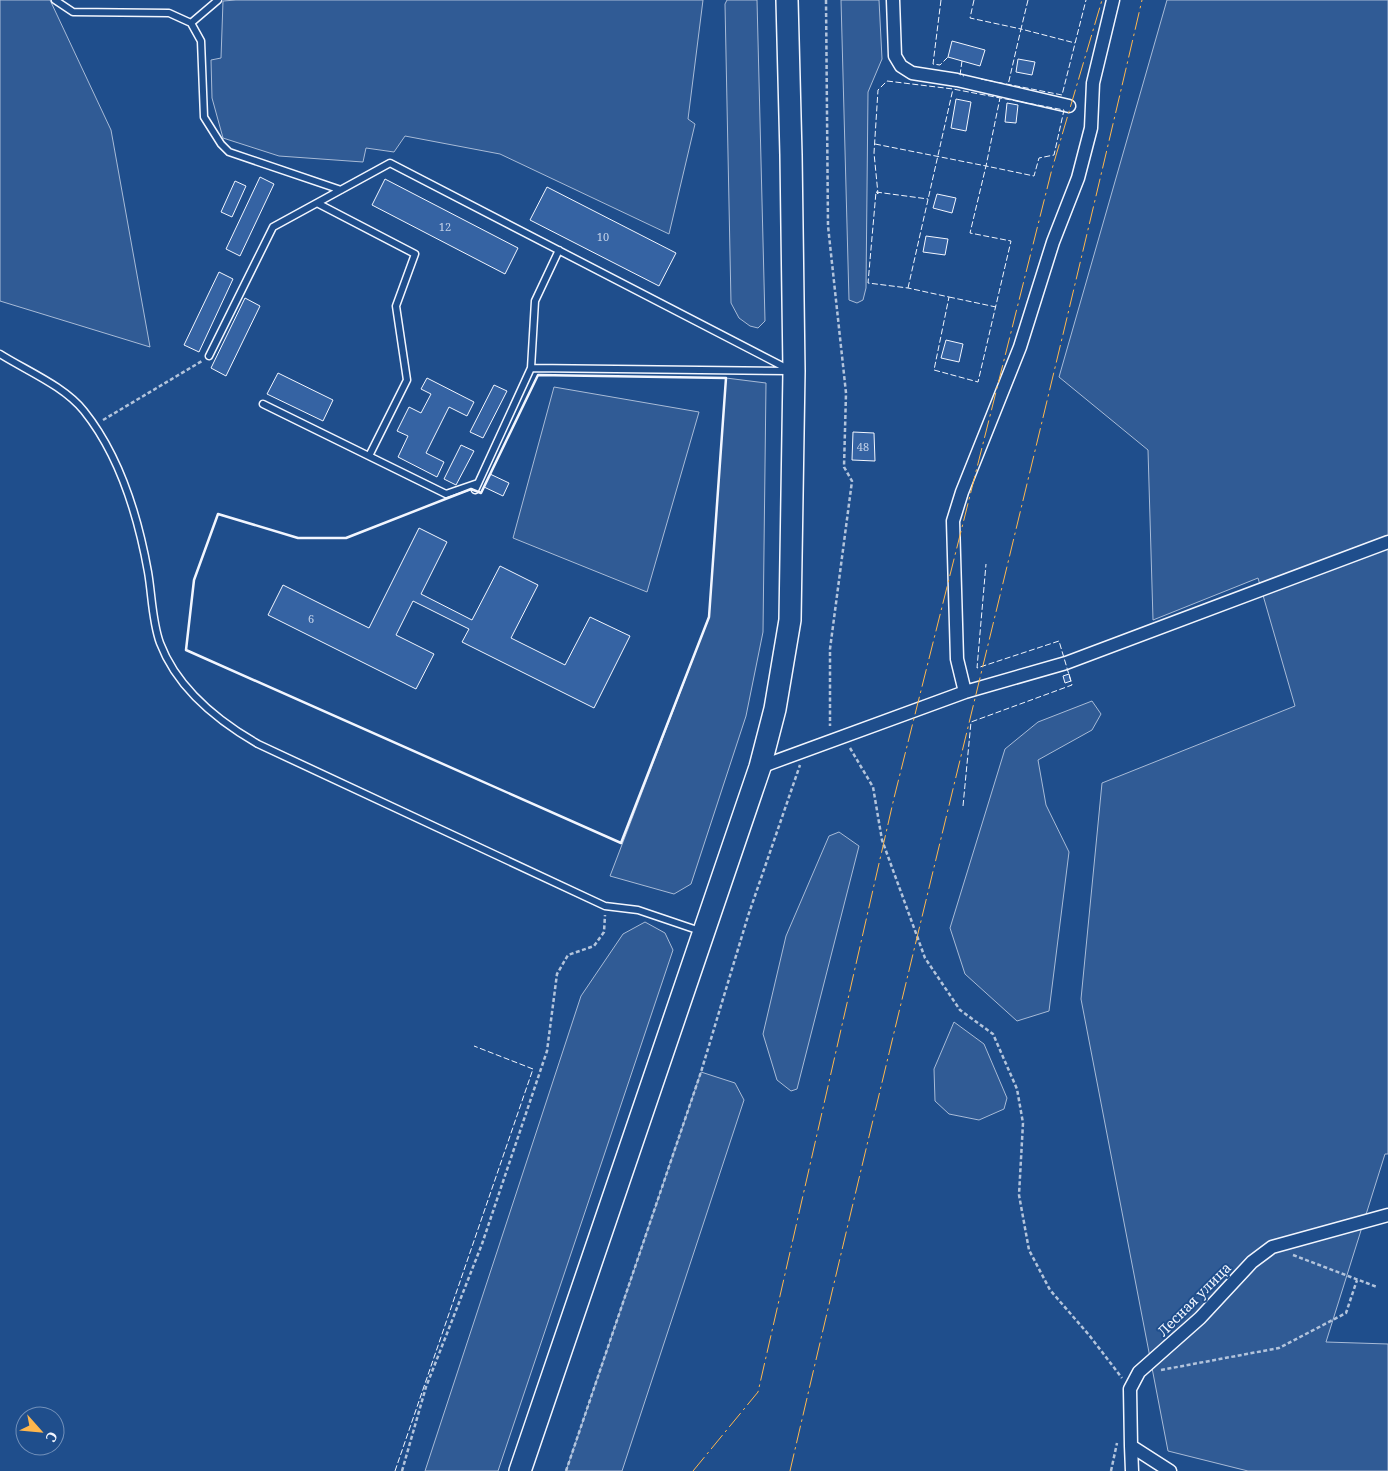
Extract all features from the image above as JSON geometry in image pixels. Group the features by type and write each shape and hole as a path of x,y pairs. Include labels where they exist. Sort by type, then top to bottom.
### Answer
{"main road":[{"path":"520,1471 760,768 775,709 790,620 794,371 792,154 787,0"}],"street":[{"path":"893,0 895,56 901,66 912,73 957,80 1069,106"},
{"path":"965,692 957,659 953,521 962,492 1020,347 1053,242 1078,178 1091,128 1093,83 1113,6 1123,0"},
{"path":"760,768 965,692 1066,664 1388,542"},
{"name":"Лесная улица","path":"1130,1389 1140,1372 1200,1318 1252,1262 1272,1247 1388,1216"},
{"path":"1130,1389 1132,1471"},
{"path":"1131,1446 1170,1471"}],"lane":[{"path":"56,0 73,12 169,13 191,23 202,41 204,117 221,144 230,152 341,190"},
{"path":"191,23 218,0"},
{"path":"209,356 273,227 390,163 794,371"},
{"path":"317,203 414,254 396,306 407,380 369,456"},
{"path":"475,490 531,368 535,301 559,250"},
{"path":"0,354 60,390 84,410 94,426 121,474 137,522 160,643 180,679 202,703 232,730 258,744 605,906 638,910 704,932"},
{"path":"531,368 794,371"},
{"path":"263,404 446,494 478,484"}],"path":[{"path":"826,0 828,226 846,393 844,467 852,481 830,648 830,742"},
{"path":"94,426 209,356"},
{"path":"844,738 874,787 882,840 925,958 960,1010 994,1034 1017,1089 1023,1123 1019,1194 1030,1250 1050,1290 1089,1334 1130,1389"},
{"path":"566,1471 701,1072 748,916 806,751"},
{"path":"402,1471 426,1387 482,1244 547,1051 556,974 568,955 594,946 604,932 605,906"},
{"path":"1272,1247 1377,1288"},
{"path":"1140,1372 1177,1369 1279,1348 1346,1312 1357,1280"},
{"path":"1111,1471 1117,1441"}],"shaded area":[{"path":"0,0 50,0 111,130 150,347 0,301"},
{"path":"703,0 688,119 695,124 669,234 500,154 405,136 394,152 366,148 363,162 279,156 223,138 212,98 211,60 221,58 223,1"},
{"path":"727,0 757,0 765,321 758,328 750,326 739,318 731,303 725,4"},
{"path":"841,0 879,0 882,59 868,92 866,288 863,300 857,303 849,300"},
{"path":"1167,0 1388,0 1388,1154 1385,1154 1326,1342 1388,1344 1388,1471 1248,1471 1168,1451 1081,999 1102,783 1295,706 1258,578 1153,620 1148,450 1059,377"},
{"path":"726,378 766,383 763,632 746,716 691,884 674,894 610,876 709,617"},
{"path":"554,387 699,412 647,592 513,538"},
{"path":"1092,701 1101,714 1092,730 1038,760 1046,805 1069,852 1049,1011 1017,1021 965,974 950,928 1005,749 1038,722"},
{"path":"839,832 859,846 797,1089 791,1091 777,1080 763,1034 786,936 829,836"},
{"path":"645,922 665,933 673,950 498,1471 425,1471 581,996 623,934"},
{"path":"954,1022 984,1044 1007,1098 1004,1109 979,1120 949,1114 935,1101 934,1069"},
{"path":"701,1072 735,1083 744,1100 622,1471 566,1471"}],"building":[{"path":"952,41 985,50 980,66 948,57"},
{"path":"1018,59 1035,62 1032,75 1016,72"},
{"path":"956,99 971,102 966,131 951,128"},
{"path":"1007,103 1018,105 1016,123 1005,122"},
{"path":"260,177 274,184 240,256 226,249"},
{"path":"385,179 518,248 505,274 372,205"},
{"path":"235,181 246,186 232,217 221,212"},
{"path":"547,187 676,253 659,286 530,220"},
{"path":"937,194 956,198 952,213 933,208"},
{"path":"926,236 948,239 945,255 923,252"},
{"path":"219,272 233,279 199,352 184,345"},
{"path":"245,298 260,306 226,376 211,368"},
{"path":"946,340 963,344 959,362 941,358"},
{"path":"278,373 333,400 323,421 267,394"},
{"path":"427,378 474,402 467,416 449,407 426,453 444,462 437,477 398,457 408,436 397,431 409,407 421,413 431,394 421,389"},
{"path":"494,385 507,391 483,438 470,432"},
{"path":"853,432 874,433 875,461 852,460"},
{"path":"461,445 474,451 456,485 444,479"},
{"path":"490,474 509,483 503,496 484,487"},
{"path":"419,528 447,542 421,594 472,620 500,566 538,585 511,638 565,665 590,617 630,636 594,708 462,642 469,629 413,601 396,635 434,654 416,689 268,615 283,585 369,628"},
{"path":"1069,674 1071,681 1065,683 1063,676"}],"fence":[{"path":"941,0 933,64 940,65 948,57"},
{"path":"974,0 970,18 1021,29 1008,85"},
{"path":"1028,0 1021,29 1075,43"},
{"path":"981,79 1062,95 1086,0"},
{"path":"962,61 960,75 964,76"},
{"path":"887,81 953,89 1064,110 1054,155 1039,158 1034,176 986,166 970,233 1011,241 978,382 934,370 949,297 908,288 868,283 876,192 878,194 874,153 878,90 887,81"},
{"path":"908,288 953,89"},
{"path":"875,144 986,166 1000,98"},
{"path":"876,192 928,199"},
{"path":"949,297 996,307"},
{"path":"963,806 971,722 1072,685 1059,641 977,668 986,564"},
{"path":"395,1471 533,1069 474,1046"}],"wall":[{"path":"538,375 726,378 709,617 621,843 186,650 194,580 218,514 298,538 346,538 471,489 481,493 538,375"}],"power":[{"path":"693,1471 758,1392 894,798 1052,169 1102,0"},
{"path":"790,1471 1142,0"}]}
